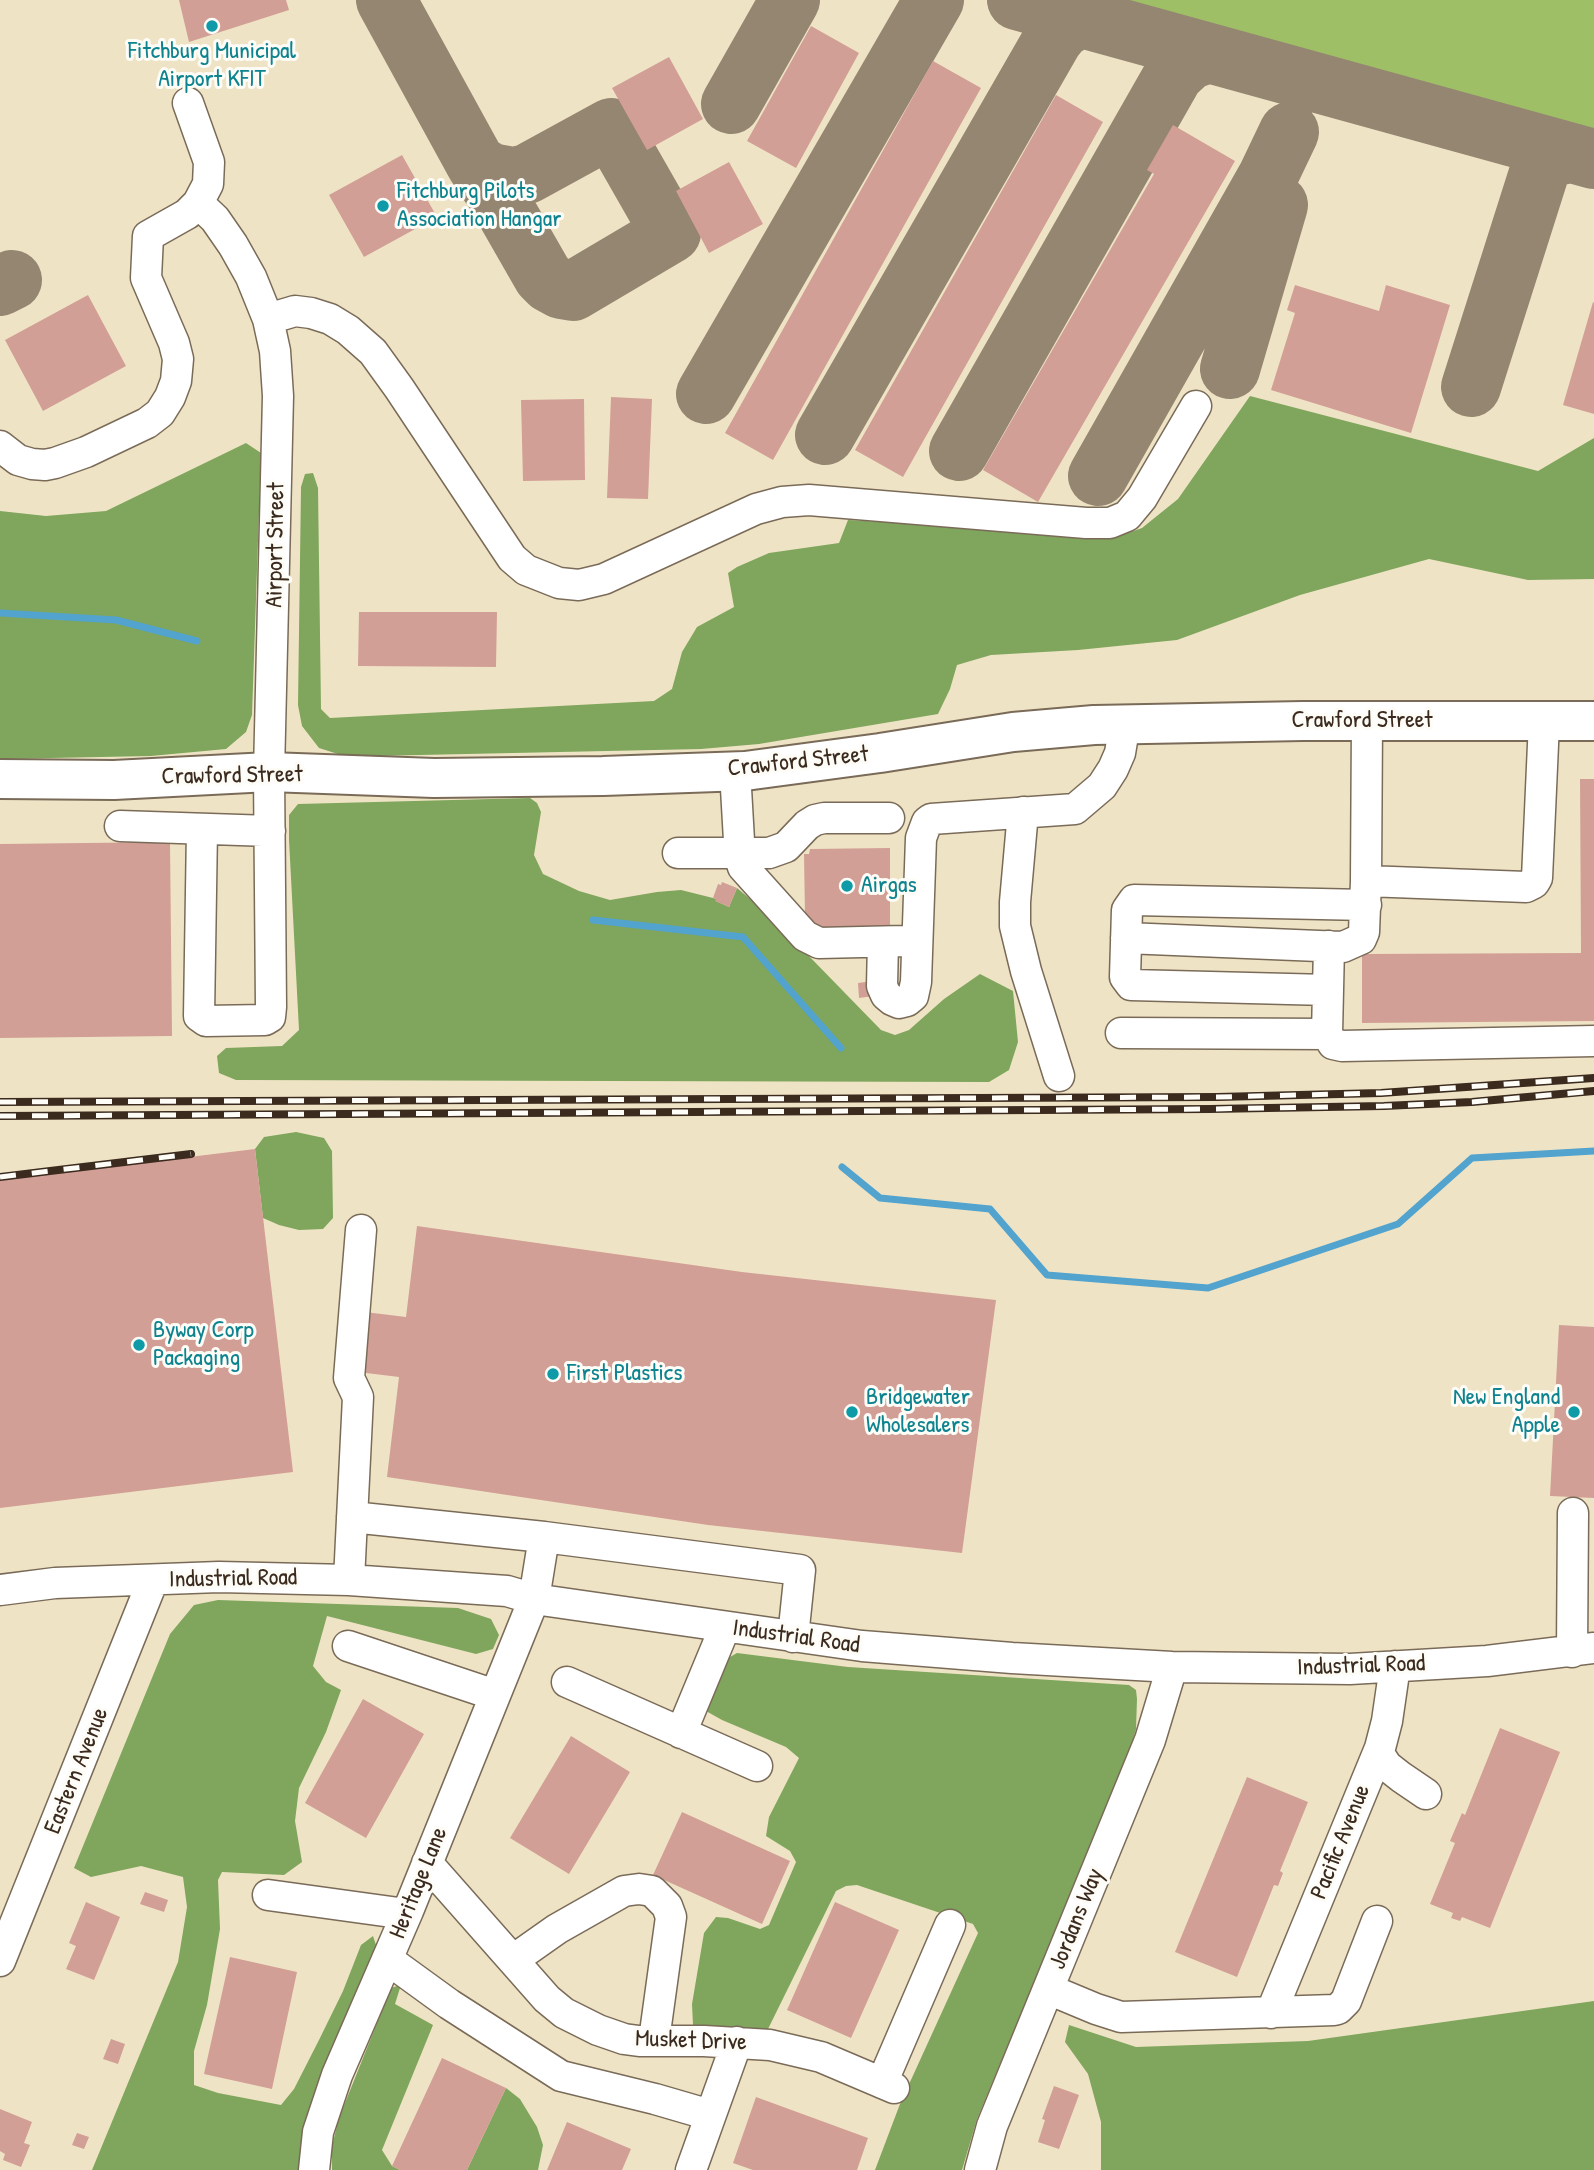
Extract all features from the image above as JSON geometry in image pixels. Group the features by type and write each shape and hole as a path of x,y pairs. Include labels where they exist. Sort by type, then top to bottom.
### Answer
{"main road":[{"name":"Crawford Street","path":"0,779 114,780 269,772 434,778 603,776 735,771 880,753 1013,732 1125,723 1594,721"}],"street":[{"path":"0,446 18,460 45,465 86,452 147,423 160,413 170,397 176,381 178,359 174,343 146,278 148,236 187,214 198,203 208,184 209,162 188,103"},
{"name":"Airport Street","path":"198,203 215,219 251,277 268,319 275,351 278,396 269,772 270,1017 259,1021 206,1021 199,1016 202,829"},
{"path":"268,319 295,311 311,313 330,319 348,330 373,352 399,388 512,558 526,570 559,583 579,585 604,579 756,509 782,502 809,500 1110,523 1126,516 1142,498 1196,406"},
{"path":"1126,938 1343,947 1361,939 1364,932 1366,893 1367,721"},
{"path":"1328,990 1131,985 1125,977 1127,910 1135,900 1526,887 1537,878 1544,722"},
{"path":"884,942 882,986 886,995 899,1003 906,1001 913,996 916,982 921,838 927,822 931,819 1075,809 1102,786 1113,769 1120,753 1125,723"},
{"path":"735,771 740,853 746,873 805,936 818,943 916,941"},
{"path":"1023,812 1015,926 1026,971 1059,1076"},
{"path":"678,853 769,853 786,846 807,825 824,818 890,818"},
{"path":"120,826 270,831"},
{"path":"1329,946 1327,1034 1333,1044 1342,1046 1594,1041"},
{"path":"1121,1033 1327,1034"},
{"path":"349,1580 358,1397 349,1378 361,1230"},
{"path":"1573,1513 1583,1650"},
{"path":"352,1517 544,1537 800,1570 793,1637"},
{"name":"Heritage Lane","path":"314,2170 318,2132 328,2099 534,1599 544,1537"},
{"name":"Industrial Road","path":"0,1590 55,1583 249,1576 349,1580 507,1591 534,1599 793,1637 966,1655 1172,1667 1350,1669 1487,1661 1583,1650"},
{"name":"Eastern Avenue","path":"0,1961 153,1580"},
{"path":"681,1733 725,1627"},
{"path":"348,1646 495,1695"},
{"name":"Pacific Avenue","path":"1271,2013 1380,1748 1395,1666"},
{"name":"Jordans Way","path":"980,2170 992,2126 1150,1740 1172,1667"},
{"path":"567,1682 757,1766"},
{"path":"1380,1748 1379,1754 1387,1766 1426,1794"},
{"name":"Musket Drive","path":"427,1863 547,1999 564,2013 624,2039 737,2042 804,2052 888,2085 950,1925"},
{"path":"513,1960 557,1929 624,1891 652,1891 667,1906 671,1917 654,2040"},
{"path":"268,1895 406,1914"},
{"path":"1048,1989 1121,2017 1334,2010 1343,2005 1377,1921"},
{"path":"387,1959 460,2011 561,2076 710,2115"},
{"path":"691,2170 737,2042"}],"green space":[{"path":"1126,0 1594,0 1594,130"},
{"path":"1250,396 1538,471 1594,438 1594,579 1528,580 1429,559 1300,595 1177,640 991,655 957,665 950,689 938,714 759,744 701,749 341,755 319,748 302,726 298,705 301,487 305,474 313,473 318,488 321,709 330,718 654,701 672,689 682,652 697,627 734,607 728,573 737,567 769,553 839,543 848,520 1125,534 1142,528 1178,499"},
{"path":"246,443 261,453 252,715 246,732 226,749 151,756 0,759 0,511 46,516 106,511"},
{"path":"530,798 537,803 541,812 534,855 543,874 579,891 610,900 681,890 716,899 729,907 737,888 768,914 881,1030 895,1035 909,1030 944,999 980,974 1013,991 1018,1042 1009,1070 989,1082 236,1080 219,1073 217,1056 226,1048 282,1046 299,1030 289,840 289,815 298,804"},
{"path":"296,1132 324,1138 332,1151 333,1218 323,1229 299,1230 263,1218 255,1149 264,1137"},
{"path":"218,1600 458,1608 491,1619 499,1635 493,1649 476,1654 327,1616 313,1666 326,1682 341,1690 326,1732 299,1788 295,1821 302,1862 284,1875 222,1872 218,1880 220,1929 207,2005 194,2051 194,2085 218,2093 281,2105 294,2089 319,2040 343,1991 361,1945 373,1936 376,1945 320,2085 303,2170 92,2170 178,1962 187,1907 183,1877 141,1866 91,1877 74,1868 170,1634 194,1605"},
{"path":"737,1653 848,1667 1129,1685 1136,1690 1136,1729 1128,1757 977,2119 962,2170 875,2170 900,2104 978,1933 973,1924 857,1885 846,1886 836,1891 768,2029 760,2035 700,2034 693,2025 692,2004 704,1933 716,1917 728,1918 760,1929 769,1925 796,1862 790,1851 766,1836 769,1817 799,1758 786,1747 706,1711 723,1661"},
{"path":"391,1988 400,1988 395,2004 433,2025 382,2150 392,2166 400,2170 332,2170 332,2146 339,2118"},
{"path":"1594,2001 1594,2170 1101,2170 1101,2122 1088,2074 1065,2042 1069,2025 1136,2047 1308,2041"},
{"path":"506,2088 520,2099 537,2127 543,2145 538,2170 467,2170"}],"building":[{"name":"Fitchburg Municipal Airport KFIT","path":"179,0 286,0 289,10 189,42"},
{"path":"811,26 859,53 796,168 747,141"},
{"path":"669,57 703,119 647,150 612,88"},
{"path":"933,61 981,88 773,460 725,433"},
{"path":"1056,95 1103,122 903,477 855,450"},
{"path":"1173,125 1235,161 1038,502 983,470 1154,174 1147,170"},
{"name":"Fitchburg Pilots Association Hangar","path":"402,155 437,217 364,257 329,195"},
{"path":"729,162 763,224 709,253 676,191"},
{"path":"1295,285 1379,311 1386,285 1450,305 1411,433 1271,390 1295,313 1287,310"},
{"path":"88,295 126,366 43,411 5,340"},
{"path":"1594,303 1594,414 1563,405"},
{"path":"611,397 652,399 648,499 607,498"},
{"path":"584,399 585,480 523,481 521,400"},
{"path":"359,612 497,612 496,667 358,666"},
{"path":"1580,779 1594,779 1594,1021 1362,1023 1362,954 1581,953"},
{"path":"170,842 172,1036 0,1038 0,844"},
{"name":"Airgas","path":"890,848 890,929 810,930 810,917 805,917 804,854 809,854 810,849"},
{"path":"722,882 737,888 729,907 713,898 718,884 721,885"},
{"path":"873,981 874,996 859,998 858,983"},
{"name":"Byway Corp Packaging","path":"255,1149 293,1472 0,1508 0,1180"},
{"path":"417,1226 742,1272 996,1300 962,1553 708,1525 387,1477 399,1377 358,1372 365,1312 406,1317"},
{"name":"New England Apple","path":"1559,1325 1594,1327 1594,1498 1550,1496"},
{"path":"363,1699 424,1734 366,1838 305,1803"},
{"path":"1500,1728 1560,1752 1490,1928 1462,1917 1460,1921 1451,1918 1453,1913 1430,1904 1455,1843 1450,1841 1462,1813 1465,1815"},
{"path":"571,1736 630,1772 569,1874 510,1838"},
{"path":"1247,1777 1308,1802 1280,1871 1283,1873 1278,1886 1274,1885 1237,1977 1175,1952"},
{"path":"682,1812 790,1861 762,1924 653,1875"},
{"path":"145,1892 168,1900 164,1912 140,1904"},
{"path":"86,1902 120,1917 94,1980 66,1969 76,1946 69,1943"},
{"path":"835,1902 899,1930 851,2038 787,2010"},
{"path":"230,1957 297,1972 272,2089 204,2074"},
{"path":"111,2039 125,2044 118,2064 103,2059"},
{"path":"442,2058 506,2088 467,2170 400,2170 392,2166"},
{"path":"1054,2086 1079,2095 1059,2149 1038,2142 1045,2120 1042,2119"},
{"path":"756,2097 868,2138 857,2170 753,2170 733,2163"},
{"path":"0,2109 32,2122 24,2143 30,2145 21,2167 3,2160 5,2154 0,2151"},
{"path":"567,2122 631,2149 622,2170 547,2170"},
{"path":"77,2133 89,2137 84,2149 72,2145"}],"waterway":[{"path":"0,613 116,620 197,641"},
{"path":"593,920 743,937 841,1048"},
{"path":"842,1167 880,1198 990,1209 1047,1275 1208,1288 1398,1224 1472,1158 1594,1151"}],"taxiway":[{"path":"386,0 476,164 543,276 550,283 573,291 671,233 611,128 527,174 513,177 491,173 476,164"},
{"path":"731,104 790,0"},
{"path":"706,394 934,0"},
{"path":"1017,0 1594,159"},
{"path":"825,435 1053,39 1061,29 1083,18"},
{"path":"959,451 1174,74 1189,60 1208,53"},
{"path":"1098,476 1268,176 1289,132"},
{"path":"1471,387 1542,165 1552,157 1569,153"},
{"path":"1230,369 1278,205"},
{"path":"0,286 12,280"}],"railway":[{"path":"0,1102 1217,1097 1381,1093 1594,1078"},
{"path":"0,1116 1210,1109 1472,1102 1594,1091"},
{"path":"0,1177 191,1154"}],"place":[{"name":"Fitchburg Municipal Airport KFIT","path":"212,26"},
{"name":"Fitchburg Pilots Association Hangar","path":"383,206"},
{"name":"Airgas","path":"847,886"},
{"name":"Byway Corp Packaging","path":"139,1345"},
{"name":"First Plastics","path":"553,1374"},
{"name":"Bridgewater Wholesalers","path":"852,1412"},
{"name":"New England Apple","path":"1574,1412"}]}
